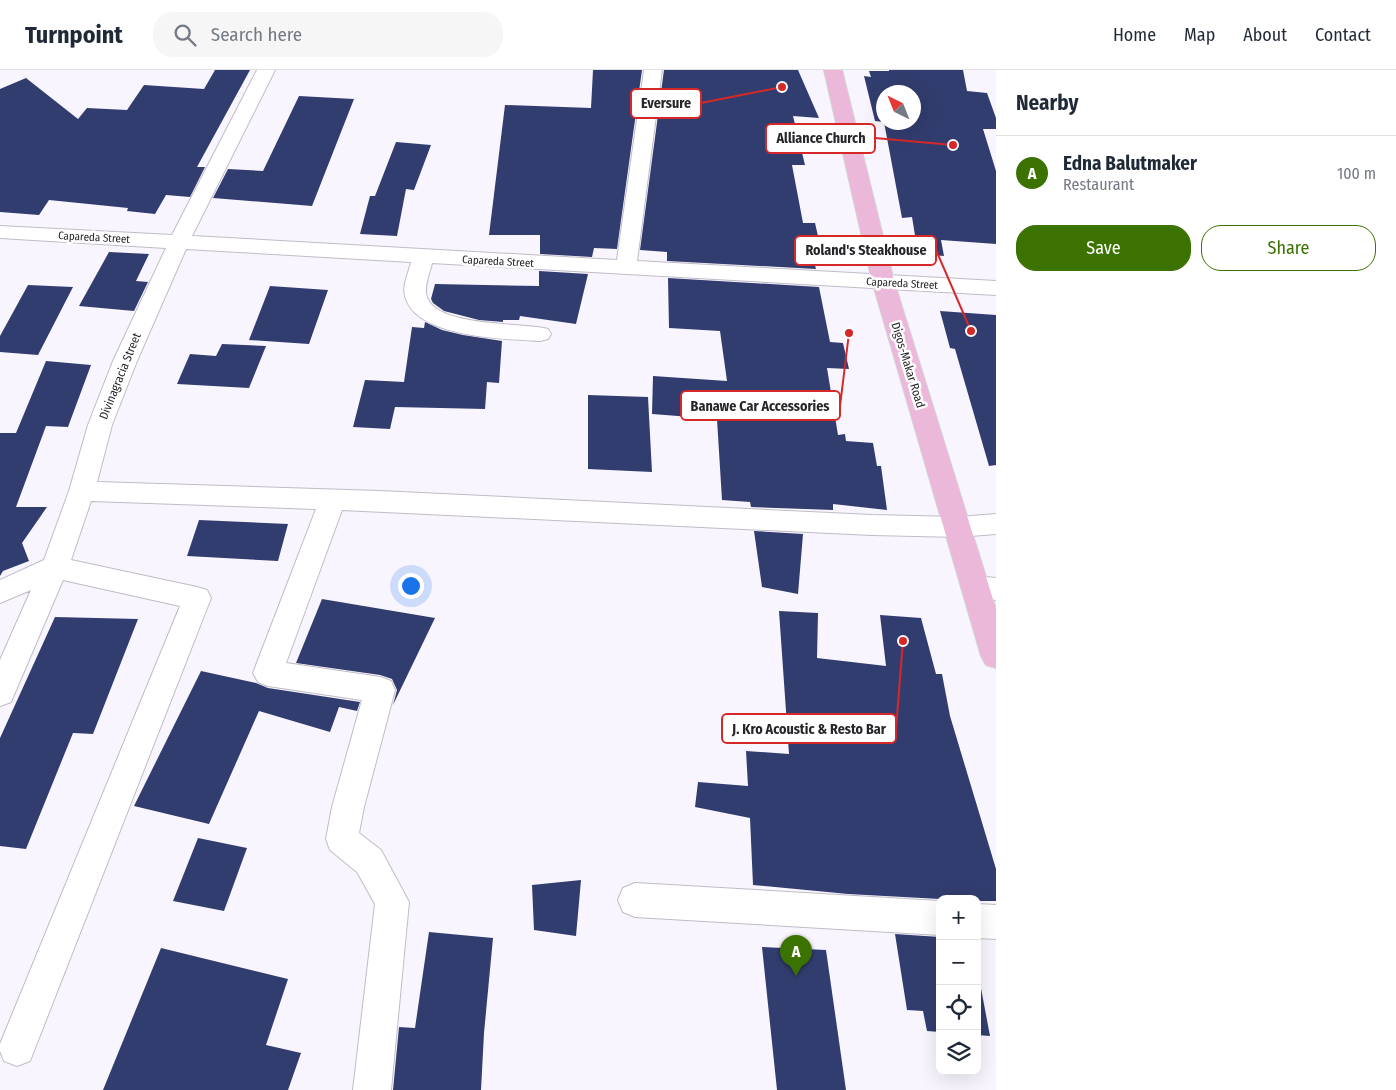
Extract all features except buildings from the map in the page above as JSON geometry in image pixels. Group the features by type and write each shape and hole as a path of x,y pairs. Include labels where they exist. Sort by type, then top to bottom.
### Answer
{"main road":[{"name":"Digos-Makar Road","path":"833,70 883,282 958,527 986,588 996,656"}],"street":[{"name":"Divinagracia Street","path":"0,693 55,567 82,491 100,425 125,361 179,242 266,70"},
{"path":"626,268 653,70"},
{"name":"Capareda Street","path":"0,232 996,288"},
{"path":"423,256 415,294 417,302 439,320 459,326 540,334"},
{"path":"82,491 333,499 872,525 958,527 996,524"},
{"path":"333,499 268,673 380,690 348,807 342,839 369,861 392,902 372,1090"},
{"path":"0,592 55,567 197,598 17,1048"},
{"path":"635,900 936,918"},
{"path":"981,921 996,922"}],"place":[{"name":"Eversure","path":"782,87"},
{"name":"Alliance Church","path":"953,145"},
{"name":"Roland's Steakhouse","path":"971,331"},
{"name":"Banawe Car Accessories","path":"849,333"},
{"name":"J. Kro Acoustic & Resto Bar","path":"903,641"},
{"name":"Edna Balutmaker","path":"796,976"}]}
